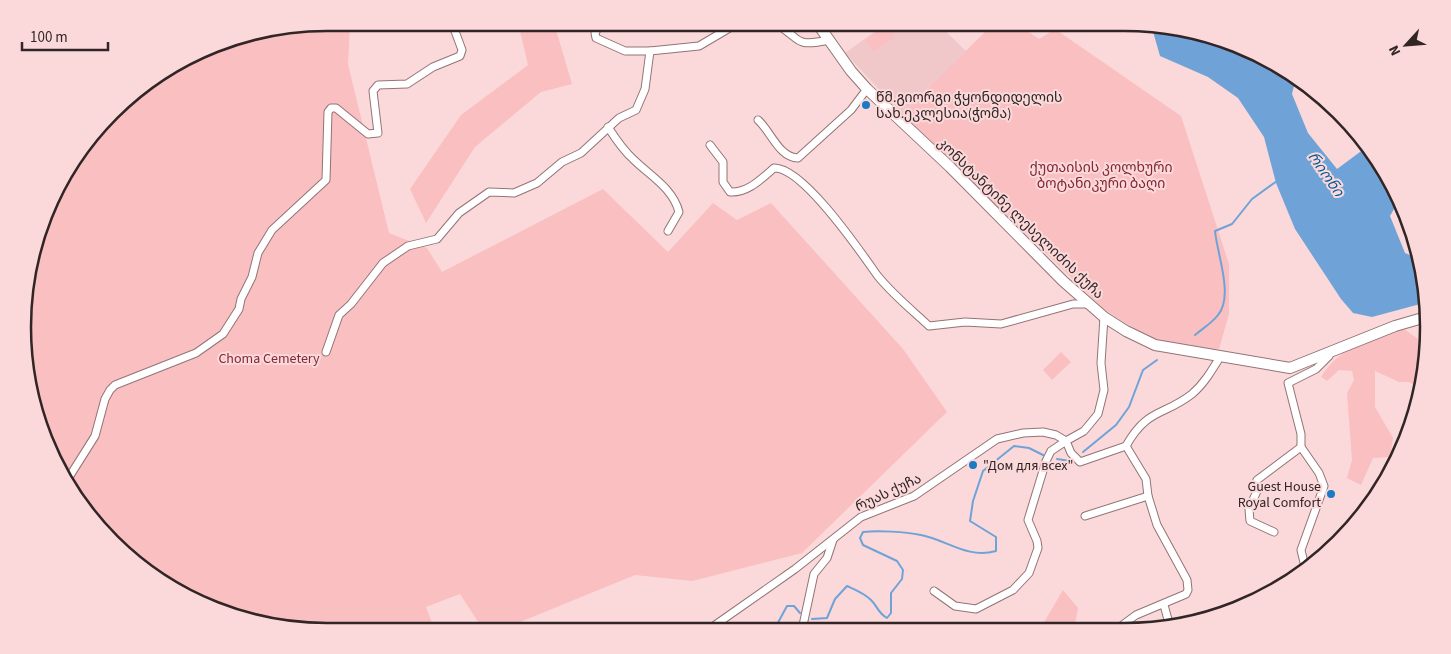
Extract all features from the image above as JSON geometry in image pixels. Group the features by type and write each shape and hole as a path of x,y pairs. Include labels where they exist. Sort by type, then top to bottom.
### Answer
{"main road":[{"name":"კონსტანტინე ლესელიძის ქუჩა","path":"823,31 867,89 1088,304 1126,331 1155,345 1290,368 1395,326 1420,319"}],"street":[{"path":"71,474 95,436 105,399 115,385 196,353 223,334 239,309 241,299 252,277 258,253 272,230 326,180 328,112 336,108 368,134 378,133 374,90 378,85 407,84 433,67 460,56 462,50 455,31"},
{"path":"596,31 596,38 626,51 650,51 699,46 723,31"},
{"path":"786,31 800,42 808,44 829,40"},
{"path":"326,352 340,315 383,263 408,246 437,239 458,213 489,192 514,193 536,183 562,162 581,153 619,118 636,110 643,98 650,51"},
{"path":"758,120 772,139 789,156 798,158 851,110 867,89"},
{"path":"608,128 633,159 654,176 677,205 679,212 668,231"},
{"path":"710,144 723,162 723,182 730,192 740,192 758,182 774,168 783,168 796,176 838,222 865,255 878,276 928,326 965,322 1000,324 1073,304 1088,304"},
{"path":"934,591 955,606 976,609 1014,590 1029,573 1038,548 1028,520 1046,461 1051,451 1084,431 1098,414 1104,390 1101,363 1104,317"},
{"path":"1304,562 1301,550 1324,486 1319,473 1300,447 1301,434 1288,391 1288,383 1320,366 1329,356 1329,353"},
{"path":"1066,441 1071,453 1080,462 1126,446 1134,431 1150,416 1192,394 1206,379 1220,357"},
{"name":"რუას ქუჩა","path":"718,623 833,540 861,517 914,496 997,439 1023,433 1043,432 1056,435 1066,441"},
{"path":"1125,623 1136,615 1164,605 1186,594 1188,590 1187,580 1157,525 1148,496 1146,479 1126,446"},
{"path":"1274,532 1250,521 1249,509 1257,492 1254,488 1257,480 1300,447"},
{"path":"1085,516 1148,496"},
{"path":"806,623 814,574 826,558 833,540"},
{"path":"1164,605 1168,619"}],"shaded area":[{"path":"876,31 945,31 966,51 902,114 845,53"}],"green space":[{"name":"Choma Cemetery","path":"350,31 348,64 389,233 427,248 442,272 603,189 668,252 713,203 737,220 771,203 903,349 947,412 802,553 692,581 635,575 518,623 479,623 460,594 426,607 432,623 308,622 250,613 196,592 147,562 118,536 92,507 62,458 41,404 32,346 31,327 34,288 41,250 47,232 71,179 92,147 105,132 147,92 196,62 250,41 288,34"},
{"path":"520,31 556,31 572,84 541,92 475,147 426,223 410,189 461,115 528,65"},
{"path":"877,31 891,31 895,36 874,52 865,41"},
{"name":"ქუთაისის კოლხური ბოტანიკური ბაღი","path":"986,31 1027,31 1039,39 1052,31 1058,31 1181,116 1229,264 1229,314 1219,349 1194,349 1147,337 1104,309 902,114"},
{"path":"1404,329 1419,340 1417,366 1414,385 1409,382 1399,382 1375,371 1375,407 1393,438 1389,457 1373,458 1361,485 1347,478 1352,460 1347,393 1354,380 1352,371 1339,370 1327,381 1321,377 1337,358 1347,351 1380,336"},
{"path":"1061,352 1071,362 1052,380 1043,370"},
{"path":"1063,590 1078,608 1075,623 1044,623"}],"water":[{"name":"რიონი","path":"1153,33 1201,41 1219,47 1255,62 1294,85 1292,94 1308,133 1337,169 1362,151 1380,179 1394,208 1390,216 1405,253 1411,255 1419,304 1372,317 1353,313 1341,299 1295,229 1276,183 1264,137 1238,98 1208,77 1160,56"}],"waterway":[{"path":"1195,335 1218,315 1223,307 1225,297 1225,286 1215,231 1232,224 1252,199 1277,181"},
{"path":"1083,452 1116,425 1129,407 1143,370 1157,360"},
{"path":"812,619 827,618 835,599 847,586 868,598 887,618 891,613 891,593 902,579 903,570 897,561 863,545 860,538 863,532 884,531 915,534 930,537 966,551 976,553 996,551 996,537 970,521 973,501 983,471 1014,446 1029,448 1043,455"},
{"path":"1057,459 1070,461"},
{"path":"778,623 787,606 794,606 800,613"}],"place":[{"name":"წმ.გიორგი ჭყონდიდელის სახ.ეკლესია(ჭომა)","path":"866,105"},
{"name":"\"Дом для всех\"","path":"973,465"},
{"name":"Guest House Royal Comfort","path":"1331,494"}]}
